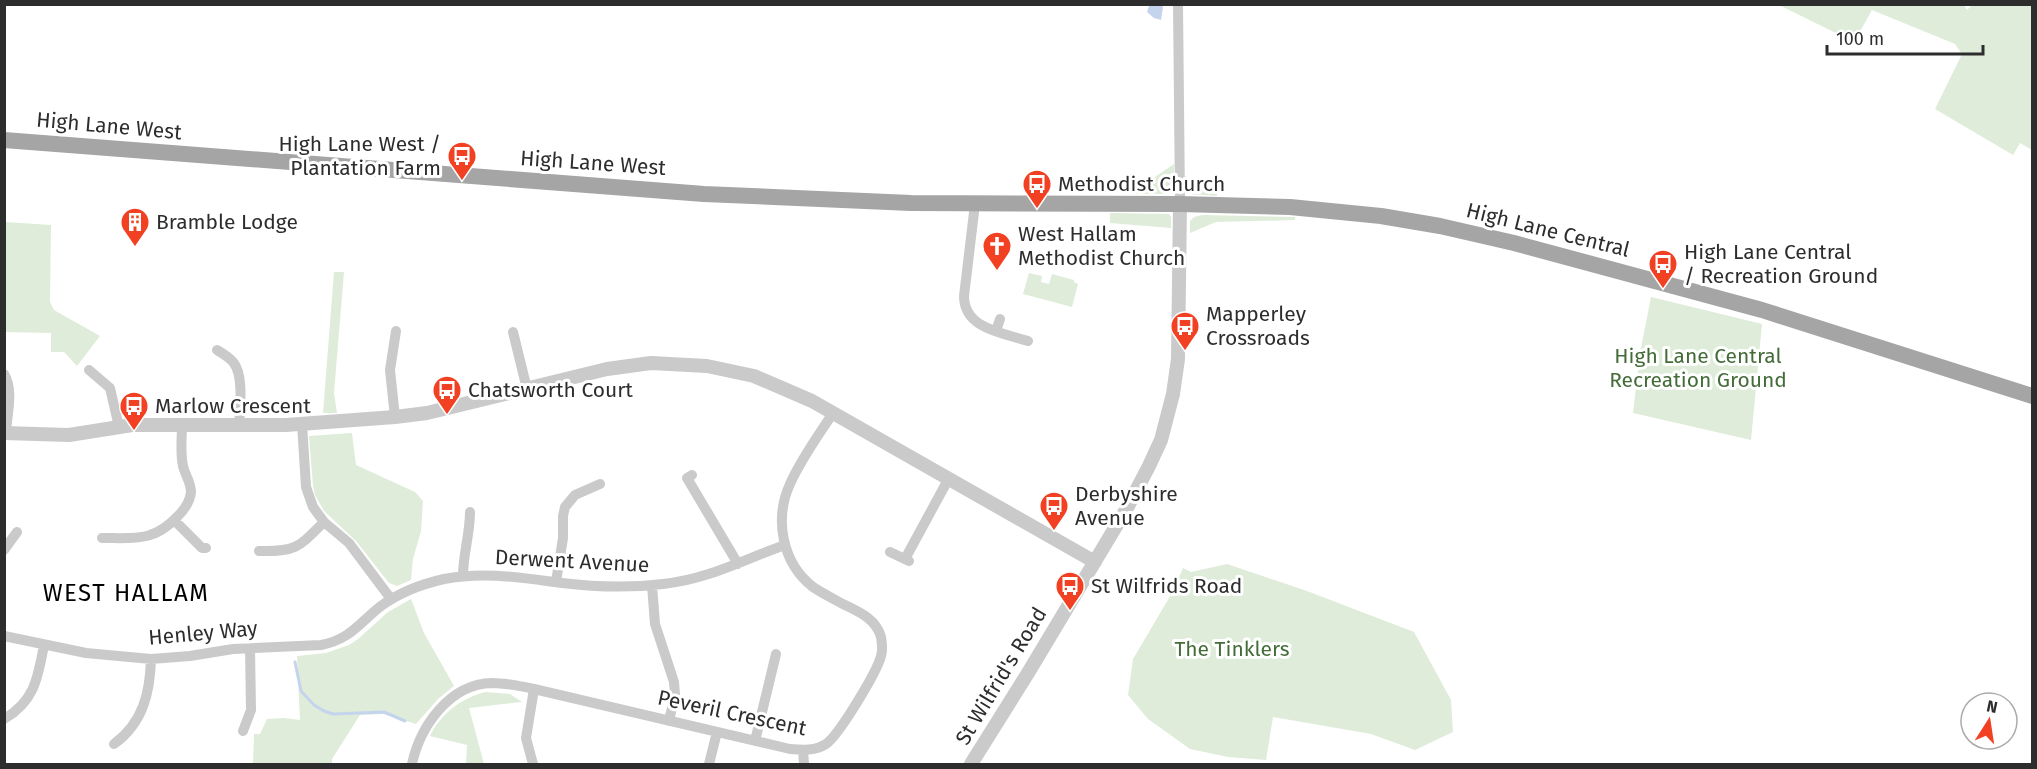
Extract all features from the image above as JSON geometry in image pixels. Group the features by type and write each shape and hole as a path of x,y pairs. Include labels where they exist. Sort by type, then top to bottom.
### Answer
{"main road":[{"name":"High Lane West","path":"4,140 704,194 975,204 1180,204"},
{"name":"High Lane Central","path":"1180,204 1290,207 1381,216 1440,226 1524,246 1762,310 2032,396"}],"street":[{"path":"1178,4 1180,204"},
{"path":"975,204 964,302 967,313 981,326 1028,341"},
{"name":"St Wilfrid's Road","path":"971,765 1095,562 1149,466 1161,440 1173,394 1178,359 1180,204"},
{"path":"996,331 999,319"},
{"path":"395,417 390,370 396,331"},
{"path":"513,332 527,389"},
{"path":"217,350 232,356 239,374 239,425"},
{"path":"507,356 518,354"},
{"path":"4,374 10,390 5,432 69,435 152,424 302,424 395,417 427,413 607,369 651,363 682,363 722,368 754,376 793,392 950,478 1095,562"},
{"path":"89,370 110,388 119,427"},
{"name":"Peveril Crescent","path":"412,765 416,745 428,724 444,705 460,692 491,683 534,689 755,741 803,750 823,746 837,734 879,663 882,644 879,631 866,616 819,591 806,580 793,563 784,545 782,519 787,491 798,468 833,413"},
{"path":"102,537 144,538 158,533 186,507 191,492 183,466 182,424"},
{"path":"302,424 306,487 314,507 324,522 344,537 391,599"},
{"path":"692,475 687,478 738,564"},
{"path":"890,552 907,560 950,478"},
{"path":"556,582 565,507 579,493 600,484"},
{"path":"463,576 463,555 469,533 470,512"},
{"path":"174,520 202,548 206,548"},
{"path":"259,552 281,552 292,549 302,544 324,522"},
{"name":"Derwent Avenue","path":"391,599 429,583 463,576 500,576 593,585 652,585 692,580 724,570 784,545"},
{"path":"652,585 657,631 674,682 675,696 669,721"},
{"name":"Henley Way","path":"4,636 100,656 151,659 250,648 311,646 332,643 354,631 391,599"},
{"path":"4,719 22,706 30,696 38,676 44,645"},
{"path":"249,725 252,701 250,648"},
{"path":"755,741 768,667 776,654"},
{"path":"122,741 144,707 150,682 151,659"},
{"path":"533,765 526,738 534,689"},
{"path":"709,765 717,732"},
{"path":"803,750 804,765"}],"green space":[{"path":"1963,4 1967,10 1972,5 2032,5 2032,150 2020,143 2013,155 1935,109 1962,54 1955,44 1872,10 1854,42 1779,5"},
{"path":"1174,164 1174,180 1167,192 1130,194"},
{"path":"1185,176 1217,194 1217,196 1188,194"},
{"path":"1110,213 1169,214 1171,228 1110,223"},
{"path":"1202,215 1295,217 1295,220 1216,222 1190,233 1190,221"},
{"path":"5,222 51,225 50,302 54,310 100,336 77,366 64,352 51,352 51,333 5,332"},
{"path":"334,272 344,272 334,393 337,413 323,413"},
{"path":"1029,273 1042,276 1041,282 1049,284 1052,274 1074,280 1078,284 1072,307 1023,294"},
{"name":"High Lane Central Recreation Ground","path":"1651,297 1762,324 1751,440 1633,413 1640,353"},
{"path":"352,433 356,465 415,492 423,501 421,531 413,559 411,580 397,586 389,583 356,541 324,511 315,495 309,436"},
{"name":"The Tinklers","path":"1227,564 1307,591 1414,632 1451,700 1453,732 1415,750 1371,734 1273,717 1266,760 1228,757 1190,749 1148,719 1128,695 1133,659 1172,593 1183,568 1191,572"},
{"path":"411,599 424,633 454,686 438,699 416,724 384,714 360,715 332,759 332,764 253,764 254,734 260,734 267,719 300,720 297,656 326,653 349,645 388,612"},
{"path":"486,692 510,694 522,702 469,708 484,764 466,764 467,745 430,736 434,728 453,708 477,694"}],"water":[{"path":"1149,6 1163,7 1161,20 1147,12"}],"waterway":[{"path":"295,662 301,691 314,705 324,711 333,714 384,712 405,721"}],"place":[{"name":"High Lane West / Plantation Farm","path":"462,182"},
{"name":"Methodist Church","path":"1037,210"},
{"name":"Bramble Lodge","path":"135,248"},
{"name":"West Hallam Methodist Church","path":"997,272"},
{"name":"High Lane Central / Recreation Ground","path":"1663,290"},
{"name":"Mapperley Crossroads","path":"1185,352"},
{"name":"Chatsworth Court","path":"447,416"},
{"name":"Marlow Crescent","path":"134,432"},
{"name":"Derbyshire Avenue","path":"1054,532"},
{"name":"St Wilfrids Road","path":"1070,612"}],"district":[{"name":"WEST HALLAM","path":"126,593"}]}
